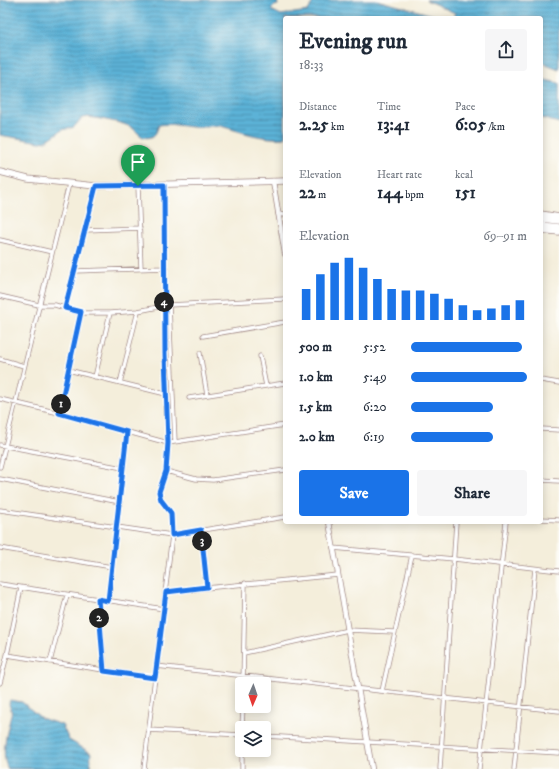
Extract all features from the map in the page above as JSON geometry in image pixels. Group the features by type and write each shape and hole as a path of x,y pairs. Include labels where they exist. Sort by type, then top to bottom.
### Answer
{"main road":[{"path":"0,172 28,179 96,186 283,181"},
{"path":"543,214 559,217"},
{"path":"543,219 559,222"},
{"path":"543,225 559,227"},
{"path":"543,230 559,232"}],"street":[{"path":"273,181 283,239"},
{"path":"0,467 14,403 40,305 69,184"},
{"path":"144,769 172,535 171,513 161,500 159,492 166,471 168,443 164,306 166,268 164,185"},
{"path":"65,308 96,186"},
{"path":"138,186 141,269"},
{"path":"278,214 283,215"},
{"path":"86,230 140,228"},
{"path":"0,240 52,252"},
{"path":"75,271 166,268"},
{"path":"0,296 40,305 48,304 81,312 110,313 138,311 169,305 283,299"},
{"path":"169,305 175,442"},
{"path":"120,383 138,311"},
{"path":"59,413 81,312"},
{"path":"95,377 110,313"},
{"path":"202,336 283,322"},
{"path":"200,353 207,395"},
{"path":"165,354 171,354"},
{"path":"260,356 266,386"},
{"path":"0,359 24,366"},
{"path":"68,370 166,394"},
{"path":"543,380 559,382"},
{"path":"190,398 283,383"},
{"path":"0,399 59,413 168,443 283,425"},
{"path":"543,429 559,430"},
{"path":"108,601 127,432"},
{"path":"0,445 123,468"},
{"path":"166,471 196,479 213,480 283,470"},
{"path":"0,479 120,502"},
{"path":"543,480 559,481"},
{"path":"0,510 172,535 283,517"},
{"path":"543,519 559,520"},
{"path":"329,524 372,769"},
{"path":"440,769 440,746 456,524"},
{"path":"479,769 480,748 506,524"},
{"path":"201,530 207,587"},
{"path":"0,548 112,567"},
{"path":"333,548 454,559 559,571"},
{"path":"382,691 412,555"},
{"path":"514,769 535,569"},
{"path":"166,592 338,575"},
{"path":"244,676 245,583"},
{"path":"0,584 164,609"},
{"path":"0,683 21,588"},
{"path":"50,662 67,595"},
{"path":"98,599 104,671"},
{"path":"244,654 348,630 394,632"},
{"path":"7,655 155,678"},
{"path":"156,666 559,711"},
{"path":"148,730 235,735"},
{"path":"271,736 559,753"},
{"path":"242,757 242,769"}],"water":[{"path":"0,0 277,0 278,5 274,6 271,10 281,15 308,11 314,0 376,0 437,16 283,16 283,138 261,137 221,126 197,127 167,124 159,125 153,136 145,138 129,126 114,121 88,117 82,118 74,127 62,130 46,141 40,142 0,135"},
{"path":"426,0 559,0 559,69 543,63 543,16 454,16 455,13"},
{"path":"543,79 559,83 559,123 543,119"},
{"path":"10,700 22,702 41,718 62,725 69,740 91,753 90,769 8,769 4,750 11,713 9,704"}],"route":[{"path":"164,185 166,268 164,306 168,443 166,471 159,492 161,500 171,513 172,535 201,530 207,587 166,592 155,678 104,671 98,599 108,601 127,432 59,413 81,312 65,308 96,186 138,186 164,185"}]}
